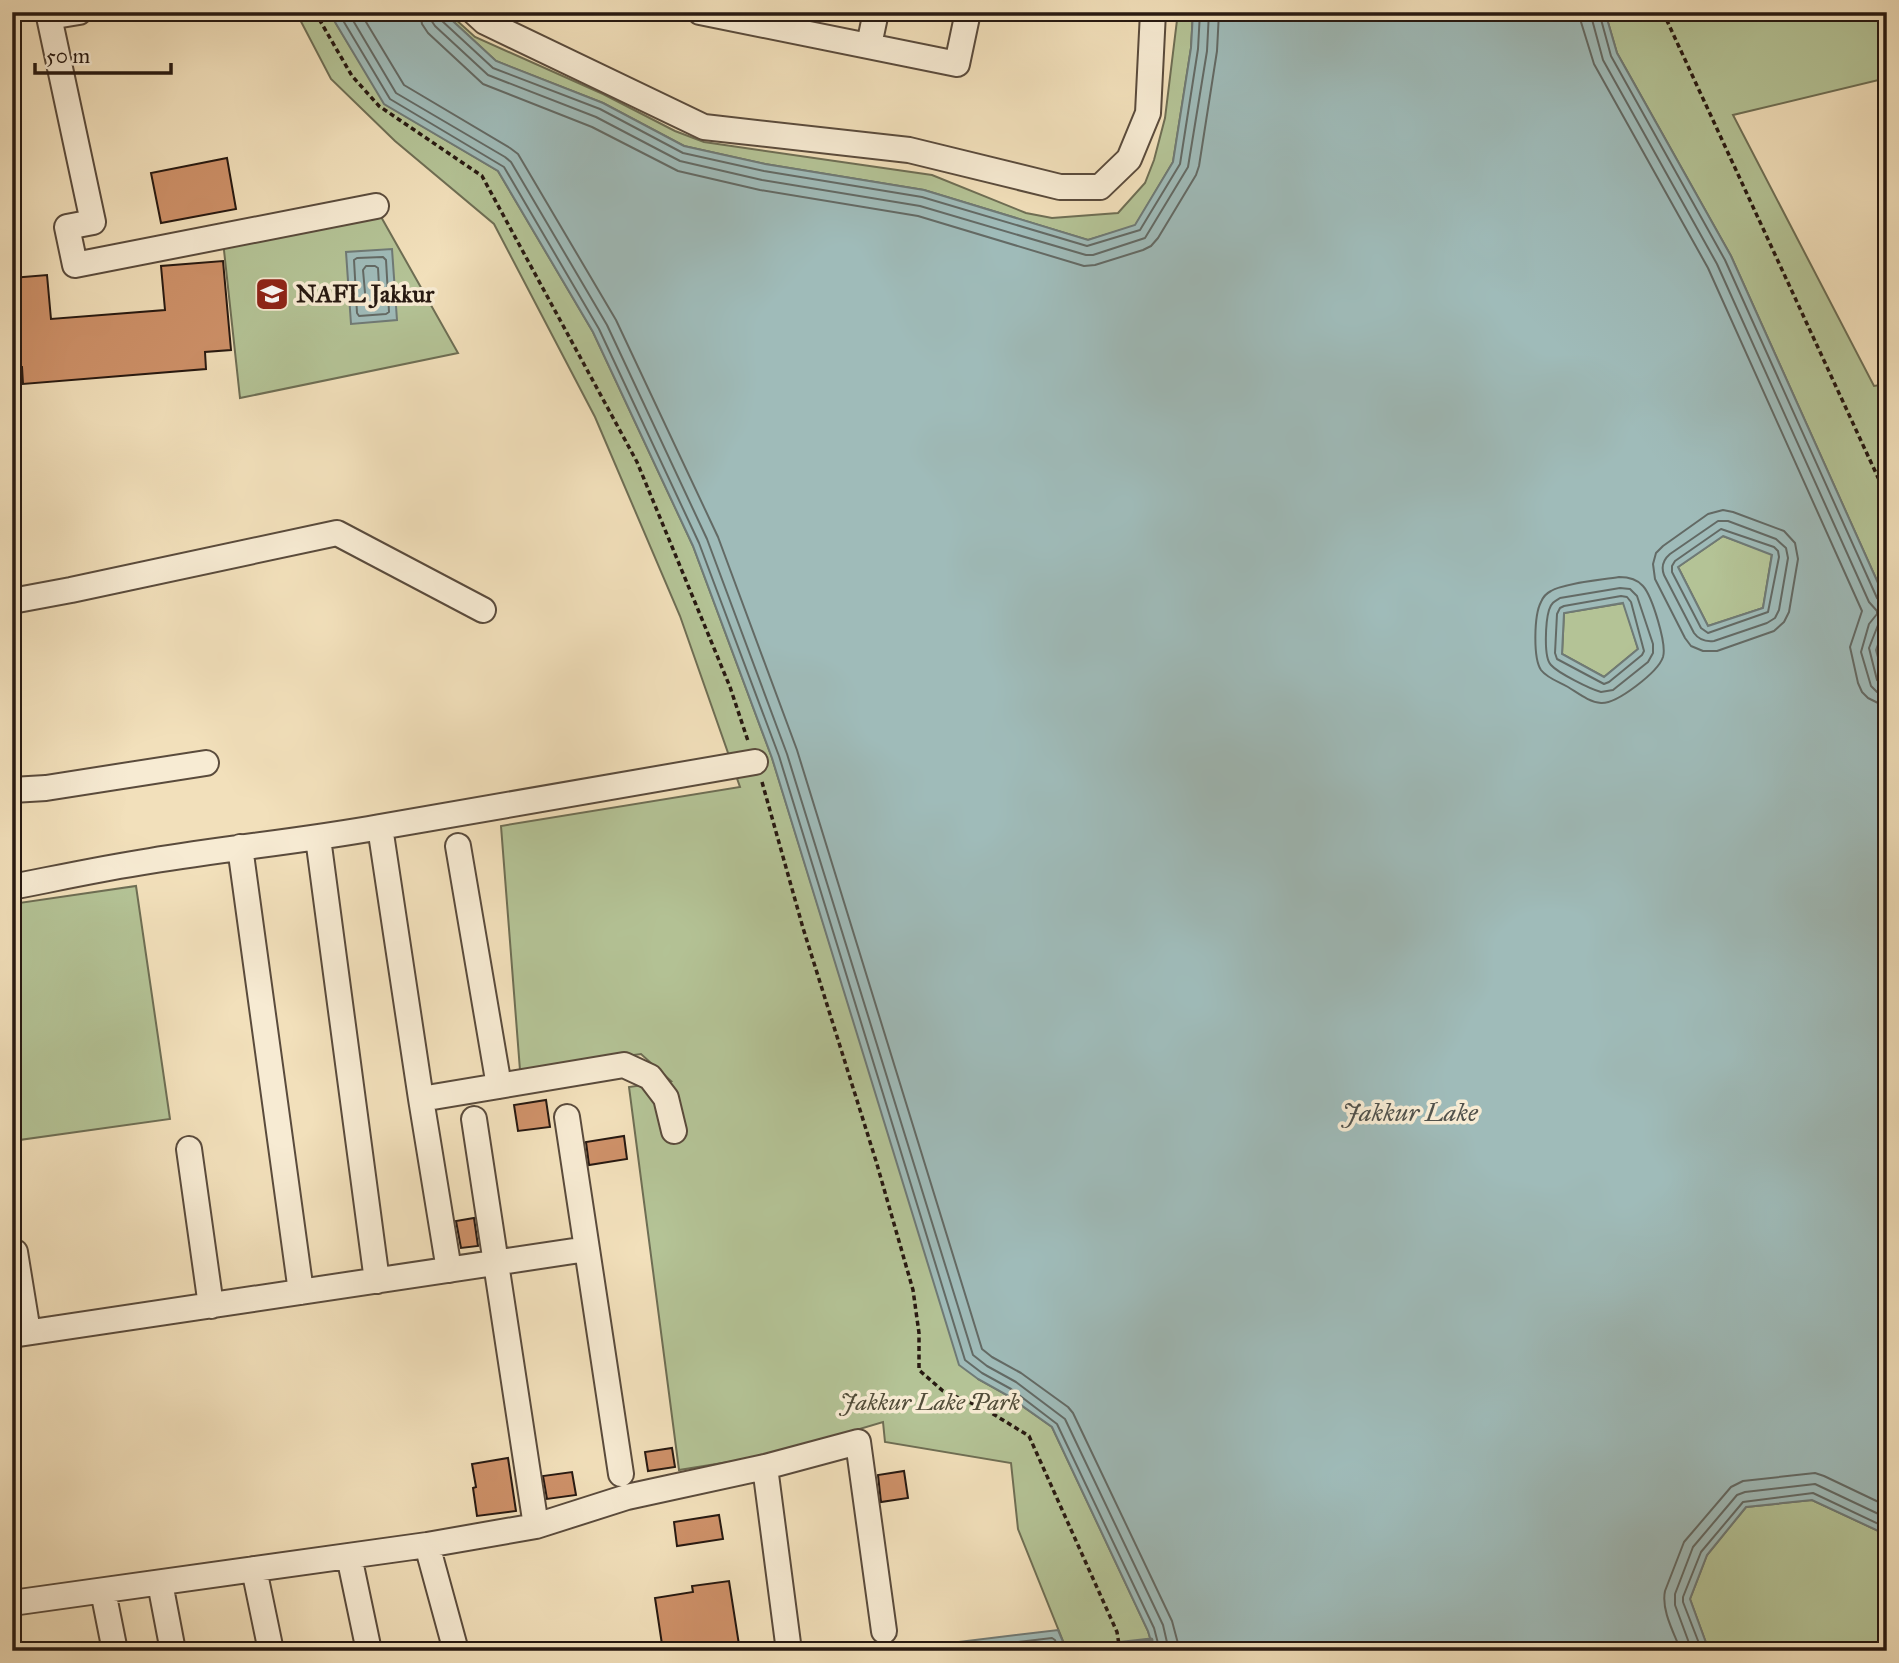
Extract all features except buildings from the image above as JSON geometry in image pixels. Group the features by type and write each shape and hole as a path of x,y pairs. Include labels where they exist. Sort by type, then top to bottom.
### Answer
{"street":[{"path":"79,12 48,15 93,222 67,227 75,265 376,206"},
{"path":"474,12 485,22 704,127 909,150 1060,187 1100,187 1129,159 1148,113 1153,12"},
{"path":"869,45 876,12"},
{"path":"707,13 957,64 968,12"},
{"path":"12,601 337,533 483,610"},
{"path":"12,887 148,861 318,838 755,762"},
{"path":"12,790 46,788 206,763"},
{"path":"380,827 449,1270"},
{"path":"318,838 377,1280"},
{"path":"458,846 499,1086"},
{"path":"240,847 301,1292"},
{"path":"421,1099 624,1065 650,1077 658,1087 666,1098 674,1131"},
{"path":"567,1117 621,1474"},
{"path":"474,1119 536,1526"},
{"path":"189,1149 211,1306"},
{"path":"15,1252 20,1334 587,1249"},
{"path":"12,1603 428,1545 536,1526 627,1497 765,1467 858,1442 884,1631"},
{"path":"765,1467 789,1651"},
{"path":"428,1545 456,1651"},
{"path":"349,1556 369,1651"},
{"path":"254,1569 271,1651"},
{"path":"160,1583 173,1651"},
{"path":"103,1591 115,1651"}],"path":[{"path":"315,12 352,76 379,106 482,176 637,462 730,687 755,762 913,1290 919,1333 919,1370 943,1391 985,1409 1029,1436 1117,1632 1121,1651"},
{"path":"1663,12 1887,497"},
{"path":"1712,16 1723,12"}],"green space":[{"name":"Jakkur Lake Park","path":"296,12 329,12 385,104 498,171 593,332 693,546 772,758 921,1237 978,1379 1007,1395 1052,1427 1148,1631 1154,1651 1067,1651 1018,1529 1011,1463 885,1442 883,1422 772,1455 679,1470 629,1087 671,1081 641,1054 520,1070 501,826 740,787 680,616 595,417 494,224 395,141 331,79"},
{"path":"443,12 451,12 475,37 704,142 932,175 1026,213 1052,218 1118,213 1145,183 1165,118 1178,12 1193,12 1191,48 1173,162 1135,226 1088,240 924,190 765,164 684,146 603,103 496,61"},
{"path":"1605,12 1887,12 1887,78 1733,115 1874,386 1887,384 1887,603 1731,256 1617,53"},
{"path":"380,215 458,353 240,398 223,241"},
{"path":"1723,536 1772,554 1763,608 1708,626 1678,567"},
{"path":"1624,603 1638,649 1604,677 1562,654 1564,613"},
{"path":"1887,620 1887,690 1876,650"},
{"path":"136,886 170,1119 12,1141 12,904"},
{"path":"1812,1500 1887,1535 1887,1651 1709,1651 1690,1599 1707,1555 1746,1507"}],"water":[{"name":"Jakkur Lake","path":"329,12 443,12 496,61 603,103 684,146 765,164 924,190 1088,240 1135,225 1173,162 1191,48 1193,12 1605,12 1617,53 1731,256 1887,603 1887,620 1876,650 1887,690 1887,1535 1812,1500 1746,1507 1707,1555 1690,1599 1709,1651 1154,1651 1148,1631 1052,1427 959,1365 772,758 693,546 593,332 498,171 384,104","holes":["1723,536 1772,555 1763,608 1708,626 1678,567","1623,603 1638,649 1604,677 1562,654 1564,613"]},
{"path":"392,249 397,320 351,324 346,252"},
{"path":"1058,1630 1067,1651 885,1651"}],"waterway":[{"path":"1053,1651 1151,1640"}],"place":[{"name":"NAFL Jakkur","path":"272,294"}]}
